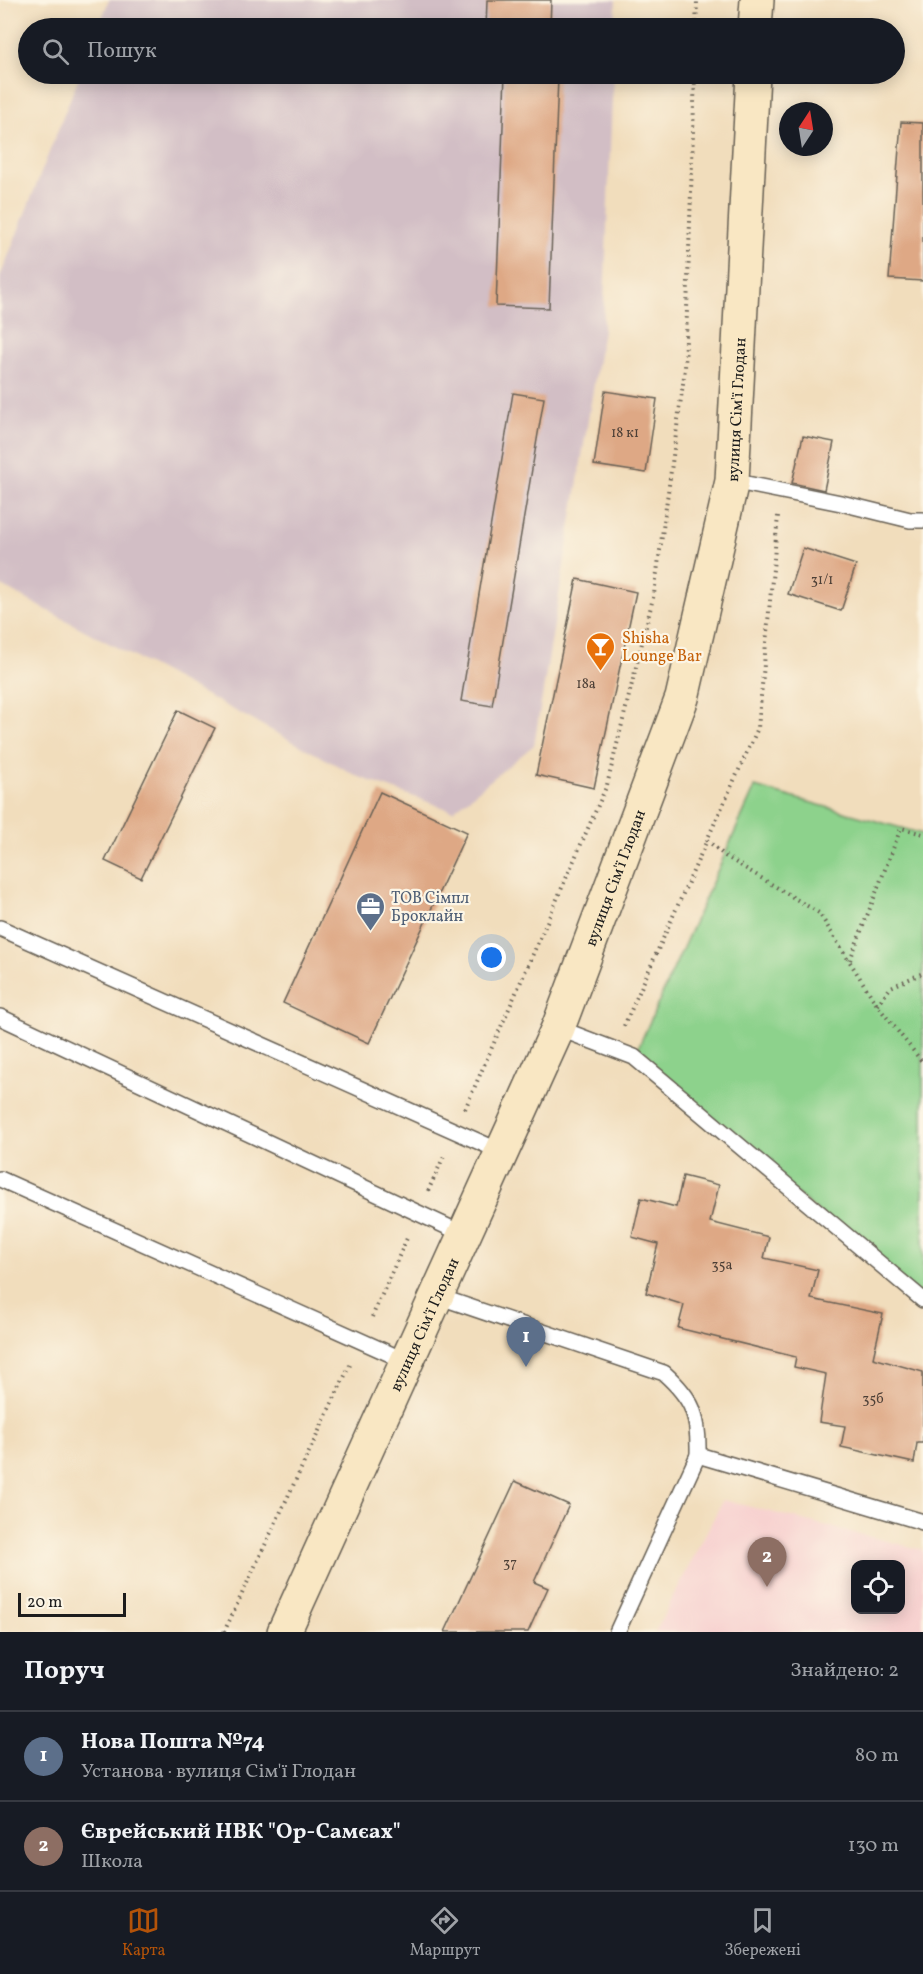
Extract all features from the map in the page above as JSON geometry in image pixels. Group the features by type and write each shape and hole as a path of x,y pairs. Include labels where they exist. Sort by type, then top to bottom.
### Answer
{"street":[{"path":"756,18 757,0"},
{"name":"вулиця Сім'ї Глодан","path":"284,1632 558,1028 682,698 732,481 752,84"}],"lane":[{"path":"732,481 910,520 923,520"},
{"path":"0,928 502,1152"},
{"path":"0,1017 465,1235"},
{"path":"558,1028 634,1057 923,1300"},
{"path":"0,1179 408,1362"},
{"path":"437,1296 664,1373 682,1389 694,1410 698,1434 698,1455 617,1632"},
{"path":"698,1455 923,1522"}],"path":[{"path":"696,18 697,0"},
{"path":"224,1632 362,1341 607,785 654,594 685,369 695,84"},
{"path":"613,1049 758,728 780,491"},
{"path":"849,960 902,828 923,834"},
{"path":"707,840 725,856 819,913 877,1005 923,1063"},
{"path":"877,1005 891,987 923,973"}],"shaded area":[{"path":"109,0 616,0 615,18 102,18"},
{"path":"76,84 613,84 603,330 534,745 453,811 359,777 0,585 0,277"},
{"path":"723,1500 923,1550 923,1632 655,1632"}],"green space":[{"path":"755,787 923,834 923,1300 634,1057"}],"building":[{"path":"487,0 551,0 550,18 486,18"},
{"path":"505,84 558,84 549,308 496,306"},
{"path":"901,122 923,123 923,281 889,279"},
{"path":"605,391 657,399 646,473 594,465"},
{"path":"513,393 544,398 492,706 461,701"},
{"path":"803,436 834,442 824,490 792,483"},
{"path":"803,548 856,565 841,611 788,594"},
{"path":"577,579 636,592 594,788 536,775"},
{"path":"178,710 215,728 141,878 105,861"},
{"path":"380,792 467,832 369,1043 283,1003"},
{"path":"683,1176 719,1185 710,1222 769,1237 764,1258 818,1270 811,1299 883,1314 873,1358 923,1372 923,1443 917,1443 914,1463 841,1447 845,1426 819,1422 826,1374 794,1367 796,1357 678,1328 684,1305 646,1293 658,1244 632,1237 641,1198 676,1207"},
{"path":"515,1481 569,1505 534,1582 548,1588 528,1632 445,1632"}],"place":[{"name":"Shisha Lounge Bar","path":"601,672"},
{"name":"ТОВ Сімпл Броклайн","path":"370,932"},
{"name":"Нова Пошта №74","path":"526,1367"},
{"name":"Єврейський НВК \"Ор-Самєах\"","path":"767,1587"}]}
